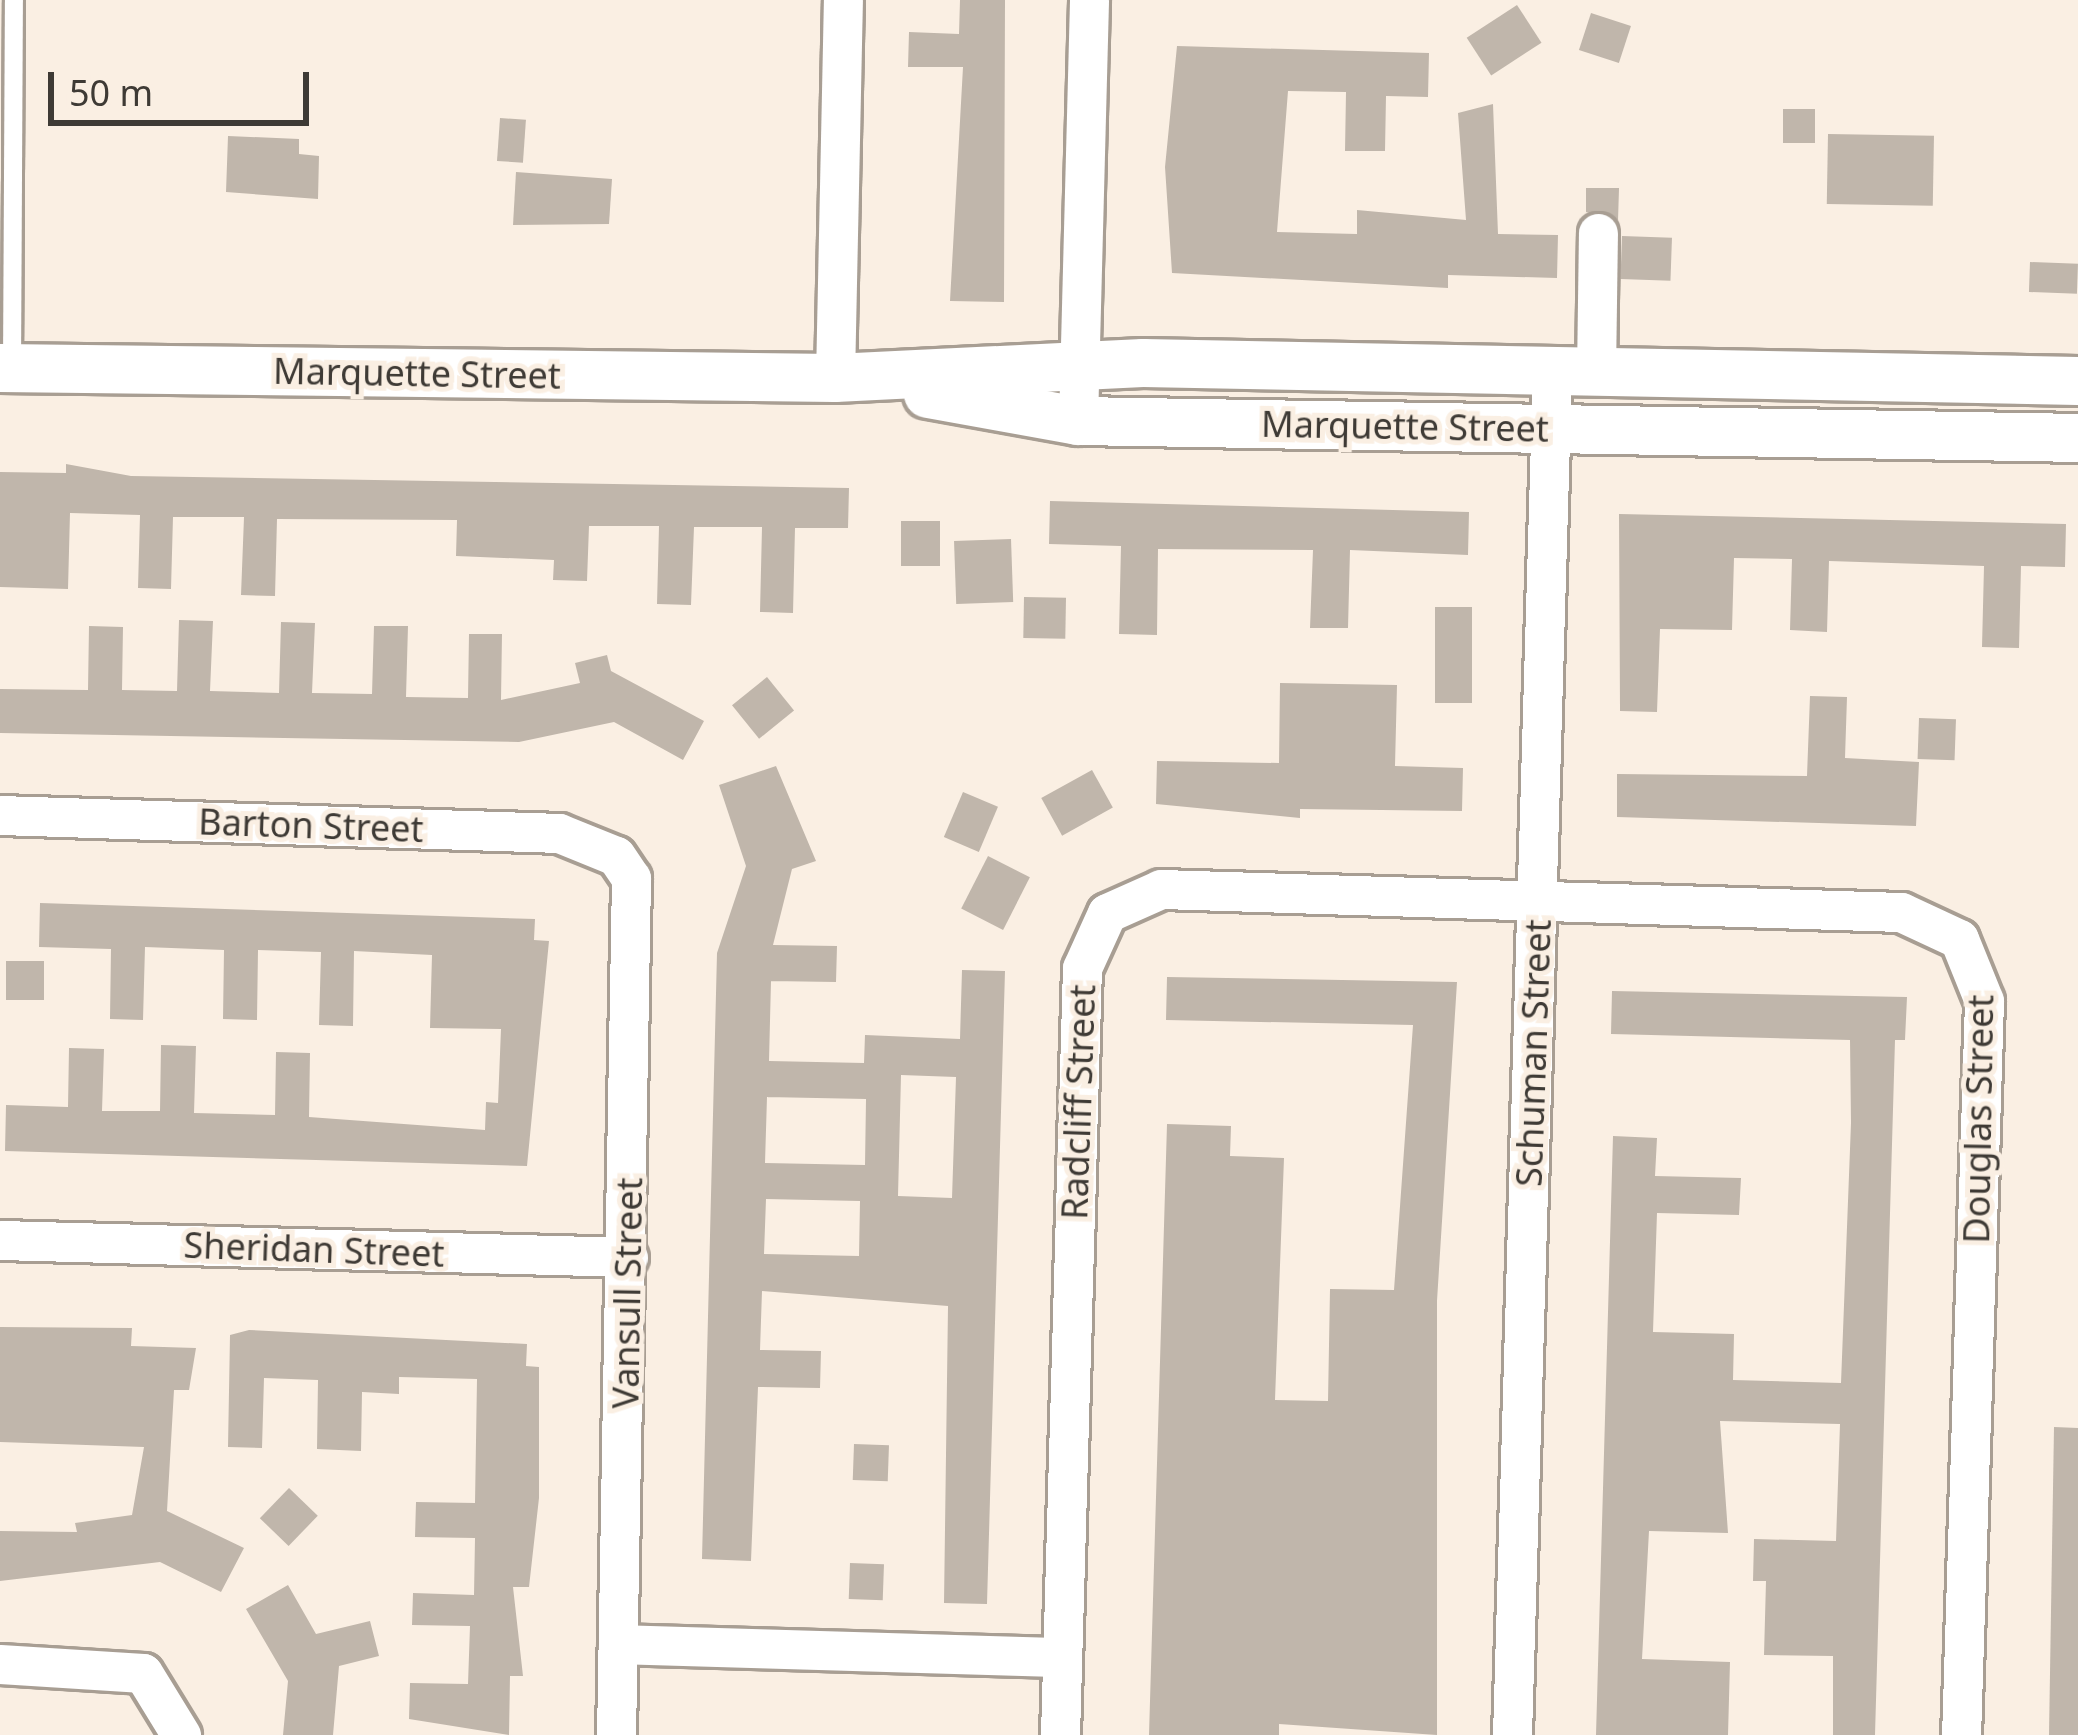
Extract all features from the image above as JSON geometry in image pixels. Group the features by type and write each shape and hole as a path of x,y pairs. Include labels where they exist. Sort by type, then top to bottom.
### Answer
{"street":[{"path":"835,378 842,0"},
{"path":"1078,421 1089,0"},
{"name":"Schuman Street","path":"1512,1735 1551,428 1574,372 1598,233"},
{"name":"Marquette Street","path":"6,368 835,378 1079,369 1574,372 2078,381"},
{"name":"Marquette Street","path":"835,378 1078,421 2078,438"},
{"path":"1978,436 1979,379"},
{"name":"Barton Street","path":"0,815 559,833 616,856"},
{"name":"Vansull Street","path":"616,856 637,903 616,1735"},
{"name":"Radcliff Street","path":"1060,1735 1082,968 1094,929 1122,901 1161,889 1537,900"},
{"name":"Douglas Street","path":"1537,900 1901,912 1942,922 1972,960 1984,1001 1961,1735"},
{"name":"Sheridan Street","path":"0,1240 628,1258"},
{"path":"618,1644 1062,1657"},
{"path":"0,1664 128,1668 155,1680 181,1735"}],"lane":[{"path":"6,368 14,0"}],"building":[{"path":"960,0 1005,0 1004,302 950,301 963,67 908,67 909,32 959,34"},
{"path":"1517,5 1542,43 1491,75 1467,38"},
{"path":"1591,13 1631,26 1619,63 1579,50"},
{"path":"1177,46 1429,53 1428,97 1386,96 1385,151 1345,151 1346,92 1288,91 1277,232 1357,234 1357,210 1466,220 1458,113 1493,104 1498,234 1558,235 1557,278 1448,275 1448,288 1172,273 1165,167"},
{"path":"1783,109 1815,109 1815,143 1783,143"},
{"path":"500,118 526,120 523,163 497,161"},
{"path":"1828,134 1934,136 1933,206 1827,204"},
{"path":"228,136 299,139 299,154 319,156 318,199 226,192"},
{"path":"516,172 612,179 609,224 513,225"},
{"path":"1586,188 1619,188 1618,220 1586,212"},
{"path":"1622,236 1672,238 1670,281 1620,279"},
{"path":"2030,262 2078,264 2077,294 2029,292"},
{"path":"66,464 131,476 849,488 848,528 795,528 793,613 760,612 762,527 694,527 691,605 657,604 659,526 589,526 587,581 553,580 554,560 456,556 457,520 277,519 275,596 241,595 244,517 173,517 171,589 138,588 140,515 70,513 68,589 0,587 0,472 66,473"},
{"path":"1050,501 1469,512 1468,555 1350,550 1348,628 1310,628 1313,550 1158,549 1157,635 1119,634 1121,546 1049,544"},
{"path":"1619,514 2066,524 2065,567 2021,566 2019,648 1982,647 1984,566 1829,561 1827,632 1790,630 1792,559 1734,558 1732,630 1660,629 1657,712 1620,711"},
{"path":"901,521 940,521 940,566 901,566"},
{"path":"1011,539 1013,602 956,604 954,541"},
{"path":"1024,597 1066,598 1065,639 1023,638"},
{"path":"1435,607 1472,607 1472,703 1435,703"},
{"path":"179,620 213,621 210,691 279,693 281,622 315,623 312,693 372,694 374,626 408,626 406,697 468,698 469,634 502,634 501,700 580,683 575,663 607,655 611,671 704,721 683,760 614,722 519,742 0,733 0,689 88,690 89,626 123,627 122,690 177,691"},
{"path":"767,677 794,710 759,739 732,705"},
{"path":"1280,683 1397,685 1395,766 1463,768 1462,811 1300,809 1300,818 1156,804 1157,761 1279,763"},
{"path":"1810,696 1847,697 1845,758 1919,762 1916,826 1617,817 1617,774 1807,776"},
{"path":"1919,718 1956,719 1955,760 1918,759"},
{"path":"776,766 816,861 792,869 773,945 837,946 836,982 771,981 769,1061 864,1063 865,1035 960,1039 962,970 1005,971 987,1604 944,1603 948,1306 762,1291 760,1350 821,1351 820,1388 758,1387 751,1561 702,1559 717,953 746,866 719,785","holes":["901,1075 956,1077 952,1198 898,1196","767,1097 866,1099 865,1165 765,1163","766,1199 860,1201 859,1256 764,1254"]},
{"path":"1092,770 1113,808 1062,836 1041,798"},
{"path":"963,792 998,807 979,852 944,837"},
{"path":"988,856 1030,877 1003,930 961,909"},
{"path":"40,903 535,919 534,940 549,941 527,1166 5,1151 6,1105 68,1107 69,1048 104,1049 102,1111 160,1111 161,1045 196,1046 194,1113 275,1115 276,1052 310,1053 309,1117 485,1130 486,1102 498,1103 501,1029 430,1028 432,955 354,951 353,1026 319,1025 321,952 258,950 257,1020 223,1019 224,950 145,947 143,1020 110,1019 111,949 39,947"},
{"path":"6,961 44,961 44,1000 6,1000"},
{"path":"1167,977 1457,982 1437,1301 1437,1735 1279,1724 1279,1735 1149,1735 1167,1124 1231,1126 1230,1156 1284,1158 1275,1400 1328,1401 1330,1289 1394,1290 1413,1025 1166,1020"},
{"path":"1612,991 1907,997 1905,1040 1895,1040 1875,1735 1833,1735 1833,1656 1764,1655 1766,1581 1753,1581 1754,1539 1836,1541 1840,1424 1720,1421 1728,1533 1649,1531 1642,1659 1730,1662 1728,1735 1596,1735 1613,1136 1657,1138 1655,1176 1741,1178 1739,1215 1657,1213 1653,1332 1734,1334 1733,1380 1841,1383 1851,1123 1850,1040 1611,1034"},
{"path":"0,1327 132,1328 131,1346 196,1348 189,1390 174,1390 167,1511 244,1548 221,1592 160,1562 0,1581 0,1531 77,1532 75,1523 132,1515 144,1447 0,1442"},
{"path":"249,1330 527,1344 526,1366 539,1367 539,1498 529,1587 513,1587 523,1676 510,1676 509,1735 409,1719 410,1683 468,1684 470,1626 412,1625 413,1593 474,1595 475,1538 415,1537 416,1502 475,1503 477,1379 399,1377 399,1394 362,1392 361,1451 317,1449 318,1380 264,1378 262,1448 228,1447 230,1335"},
{"path":"2054,1427 2078,1428 2078,1735 2049,1735"},
{"path":"854,1444 889,1445 888,1481 853,1480"},
{"path":"289,1488 318,1516 289,1546 260,1518"},
{"path":"850,1563 884,1564 883,1600 849,1599"},
{"path":"288,1585 316,1634 370,1621 379,1656 339,1666 333,1735 283,1735 288,1681 246,1609"}]}
